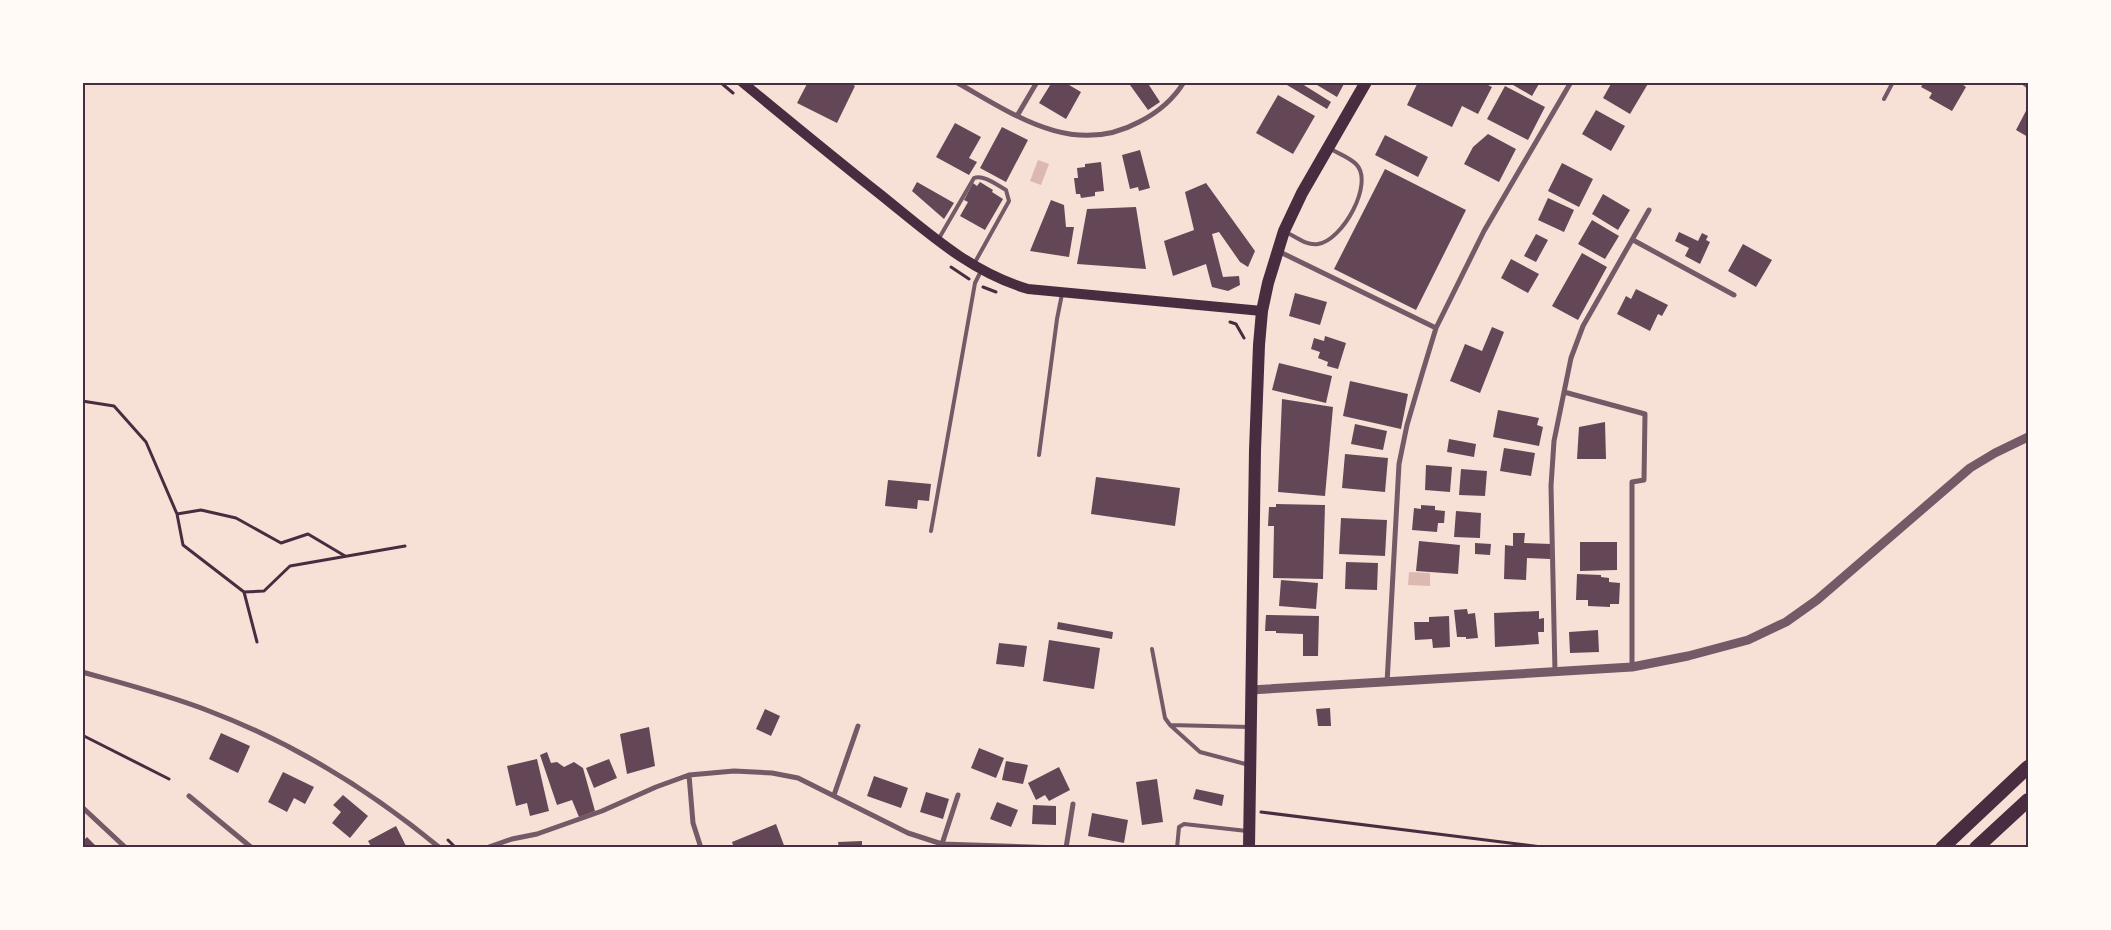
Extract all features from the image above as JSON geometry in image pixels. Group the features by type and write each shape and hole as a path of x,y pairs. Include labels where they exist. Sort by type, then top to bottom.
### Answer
{"highway":[{"path":"1942,848 2028,767"},
{"path":"1976,848 2028,800"}],"main road":[{"path":"742,82 938,241 977,268 1012,284 1028,289 1262,311"},
{"path":"1249,848 1258,345 1262,311 1284,231 1302,193 1366,82"}],"street":[{"path":"956,82 1048,131 1079,136 1103,136 1134,126 1156,113 1179,91 1184,82"},
{"path":"1017,116 1037,82"},
{"path":"1387,683 1399,464 1407,425 1436,328 1484,231 1571,82"},
{"path":"2023,82 2028,86"},
{"path":"1555,672 1551,486 1554,441 1571,358 1583,326 1649,210"},
{"path":"1633,240 1734,294"},
{"path":"1277,251 1436,328"},
{"path":"1564,392 1645,414 1644,480 1632,482 1632,667"},
{"path":"1251,690 1632,667 1688,656 1748,640 1786,622 1817,600 1970,468 2028,437"},
{"path":"82,672 209,710 287,745 381,802 440,848"},
{"path":"834,795 858,726"},
{"path":"486,848 512,839 537,834 602,811 689,775 734,771 772,773 798,778 908,833 942,844 1059,847"},
{"path":"689,775 692,823 701,848"},
{"path":"942,844 958,795"},
{"path":"189,796 252,848"},
{"path":"1066,848 1073,804"},
{"path":"82,807 126,848"}],"lane":[{"path":"1884,99 1893,82"},
{"path":"1284,231 1310,244 1319,244 1338,232 1354,208 1360,192 1362,174 1356,164 1328,148"},
{"path":"931,531 977,268 1009,201 1006,190 983,177 978,176 974,178 938,241"},
{"path":"1039,455 1056,319 1063,292"},
{"path":"1152,649 1165,718 1170,725 1200,752 1251,766"},
{"path":"1170,725 1251,726"},
{"path":"1177,848 1179,827 1184,824 1249,832"}],"path":[{"path":"82,86 84,82"},
{"path":"720,82 739,98"},
{"path":"946,264 975,283 999,293"},
{"path":"1220,321 1236,324 1245,340"},
{"path":"82,401 114,406 146,442 177,514 183,545 244,592 257,642"},
{"path":"177,514 201,510 236,518 281,542 308,534 345,556"},
{"path":"244,592 264,591 290,566 405,546"},
{"path":"82,735 168,779"},
{"path":"1251,811 1550,848"}],"shaded area":[{"path":"1038,160 1049,164 1041,185 1030,181"},
{"path":"1409,572 1430,573 1430,586 1408,585"}],"building":[{"path":"808,82 816,82 822,85 823,82 848,82 855,86 837,123 797,103"},
{"path":"1052,82 1064,82 1081,92 1066,119 1039,103"},
{"path":"1134,82 1147,82 1160,102 1148,110 1130,85"},
{"path":"1282,82 1299,82 1331,102 1327,109"},
{"path":"1319,82 1345,82 1337,97 1317,85"},
{"path":"1418,82 1482,82 1492,87 1478,114 1462,106 1452,127 1407,105"},
{"path":"1508,82 1540,82 1532,96"},
{"path":"1612,82 1649,82 1630,114 1603,98"},
{"path":"1924,82 1959,82 1966,87 1952,111 1929,98 1932,93 1921,87"},
{"path":"1505,86 1545,107 1528,140 1487,119"},
{"path":"1278,95 1315,116 1293,154 1256,133"},
{"path":"2028,107 2028,137 2016,130"},
{"path":"1596,110 1625,126 1611,151 1582,134"},
{"path":"955,123 981,137 969,158 977,162 969,175 936,157"},
{"path":"1002,127 1028,140 1006,182 980,168"},
{"path":"1488,134 1516,149 1499,182 1464,164 1473,147"},
{"path":"1385,135 1428,157 1418,177 1375,155"},
{"path":"1140,150 1150,188 1139,191 1138,187 1130,189 1122,155"},
{"path":"1101,162 1104,191 1095,192 1095,196 1081,198 1080,194 1076,194 1074,178 1078,178 1077,168 1085,167 1085,164"},
{"path":"1562,163 1593,179 1579,207 1548,191"},
{"path":"1385,169 1466,210 1416,310 1334,269"},
{"path":"917,182 954,203 944,219 912,191"},
{"path":"980,182 1003,199 985,230 960,216 968,202 964,200 973,183 977,186"},
{"path":"1206,183 1255,251 1248,267 1240,262 1219,232 1212,234 1223,277 1239,276 1240,285 1228,291 1212,287 1206,264 1173,276 1164,241 1194,230 1185,192"},
{"path":"1603,194 1630,210 1618,230 1592,214"},
{"path":"1548,198 1574,210 1564,232 1538,220"},
{"path":"1051,200 1064,205 1066,227 1074,227 1069,257 1030,251"},
{"path":"1136,207 1146,269 1077,264 1087,209"},
{"path":"1592,220 1619,236 1605,259 1578,244"},
{"path":"1679,232 1698,241 1702,233 1708,236 1706,240 1710,242 1700,264 1685,256 1689,248 1675,241"},
{"path":"1536,234 1548,240 1536,262 1524,256"},
{"path":"1743,244 1772,260 1756,287 1728,271"},
{"path":"1582,253 1607,267 1578,320 1552,306"},
{"path":"1511,259 1539,274 1528,293 1501,278"},
{"path":"1636,289 1668,305 1662,316 1658,314 1650,331 1617,314 1626,296 1631,299"},
{"path":"1295,293 1327,302 1320,325 1289,316"},
{"path":"1492,327 1504,332 1480,393 1450,381 1465,344 1482,351"},
{"path":"1325,336 1346,343 1338,369 1327,366 1328,362 1318,358 1320,352 1311,349 1314,338 1324,341"},
{"path":"1279,363 1332,376 1326,403 1272,390"},
{"path":"1350,381 1408,394 1401,429 1343,416"},
{"path":"1282,399 1333,407 1325,496 1278,492"},
{"path":"1498,410 1539,418 1537,425 1543,427 1539,446 1493,437"},
{"path":"1605,422 1606,459 1577,459 1579,427"},
{"path":"1355,424 1387,431 1383,450 1351,444"},
{"path":"1449,439 1476,444 1474,457 1447,452"},
{"path":"1504,448 1535,453 1531,476 1500,471"},
{"path":"1345,454 1388,458 1385,492 1342,488"},
{"path":"1426,465 1452,467 1450,492 1425,490"},
{"path":"1461,469 1487,471 1485,496 1459,495"},
{"path":"1096,477 1180,488 1175,526 1091,514"},
{"path":"888,480 931,484 929,501 918,500 917,509 885,506"},
{"path":"1276,504 1325,505 1323,579 1273,578 1274,526 1268,526 1269,507 1276,507"},
{"path":"1421,505 1435,506 1435,510 1445,511 1444,523 1438,523 1437,532 1412,530 1414,508 1421,509"},
{"path":"1456,511 1481,513 1480,538 1454,537"},
{"path":"1341,518 1387,520 1385,556 1339,554"},
{"path":"1513,533 1525,533 1524,543 1551,544 1550,559 1527,558 1526,580 1504,579 1505,545 1513,546"},
{"path":"1419,541 1460,545 1458,574 1416,571"},
{"path":"1580,542 1617,542 1617,570 1580,571"},
{"path":"1475,543 1491,544 1490,555 1475,554"},
{"path":"1346,562 1378,563 1377,590 1345,589"},
{"path":"1577,574 1601,575 1601,577 1609,578 1609,582 1620,583 1619,604 1610,604 1610,607 1588,606 1588,600 1576,600"},
{"path":"1281,580 1318,583 1316,609 1279,606"},
{"path":"1467,609 1468,614 1475,613 1478,638 1466,639 1466,637 1457,637 1454,610"},
{"path":"1539,611 1539,619 1544,618 1544,632 1538,632 1539,644 1495,647 1494,613"},
{"path":"1266,615 1319,616 1318,656 1303,656 1303,634 1265,631"},
{"path":"1449,616 1450,647 1433,648 1432,639 1415,640 1414,622 1429,622 1429,617"},
{"path":"1058,622 1113,632 1112,639 1057,629"},
{"path":"1598,630 1599,652 1570,653 1569,632"},
{"path":"1049,640 1100,648 1094,689 1043,681"},
{"path":"999,643 1027,646 1024,667 996,664"},
{"path":"1330,708 1331,726 1318,726 1316,709"},
{"path":"765,709 780,716 771,736 756,729"},
{"path":"649,727 655,766 627,774 620,734"},
{"path":"221,733 250,746 238,773 209,759"},
{"path":"979,748 1004,758 996,778 971,768"},
{"path":"547,752 551,763 557,762 564,767 574,762 583,768 595,811 579,817 572,800 557,805 540,755"},
{"path":"537,759 549,811 530,816 527,803 516,806 507,766"},
{"path":"609,759 617,778 594,788 586,768"},
{"path":"1006,761 1028,765 1023,784 1002,780"},
{"path":"1059,767 1070,790 1049,801 1045,795 1036,800 1028,783"},
{"path":"283,772 314,787 305,804 294,798 287,812 268,802"},
{"path":"874,776 908,788 901,808 867,796"},
{"path":"1157,779 1163,822 1142,825 1136,782"},
{"path":"1196,789 1224,795 1222,806 1193,799"},
{"path":"926,792 949,799 943,819 920,812"},
{"path":"343,795 368,816 350,838 332,823 341,812 333,805"},
{"path":"997,802 1018,810 1011,827 990,819"},
{"path":"1033,805 1056,806 1056,825 1032,824"},
{"path":"1092,813 1128,820 1124,843 1088,836"},
{"path":"776,824 785,848 734,848 732,842"},
{"path":"396,826 407,848 372,848 368,841"},
{"path":"87,837 98,848 82,848 82,842"},
{"path":"862,841 862,848 839,848 838,842"}]}
